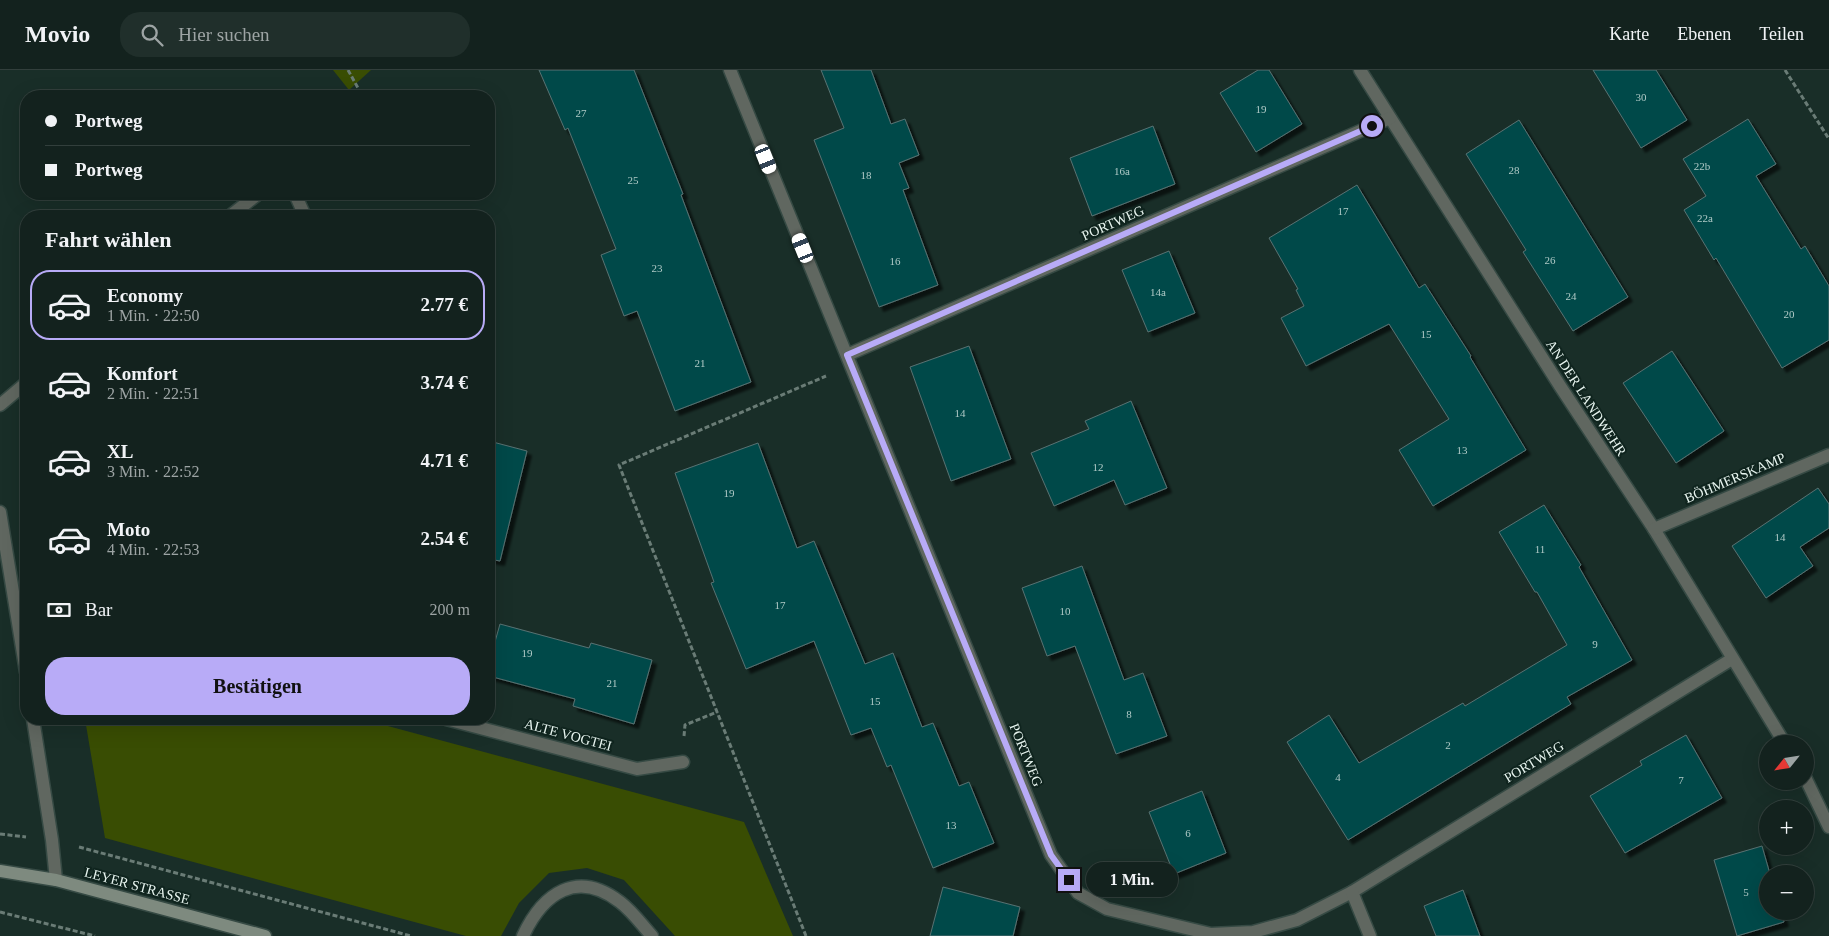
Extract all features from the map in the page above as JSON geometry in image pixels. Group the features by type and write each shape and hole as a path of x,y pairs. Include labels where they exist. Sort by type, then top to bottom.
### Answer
{"street":[{"name":"PORTWEG","path":"730,70 1051,855 1078,893 1107,909 1211,934 1253,932 1297,920 1352,892 1732,659"},
{"name":"AN DER LANDWEHR","path":"1360,70 1560,386 1654,529 1779,735"},
{"name":"PORTWEG","path":"848,360 1390,118"},
{"path":"238,210 250,200"},
{"path":"0,405 20,388"},
{"name":"BÖHMERSKAMP","path":"1654,529 1829,455"},
{"path":"0,512 20,602"},
{"path":"34,725 52,840 56,880"},
{"name":"ALTE VOGTEI","path":"469,725 637,769 683,762"},
{"path":"1811,790 1829,827"},
{"name":"LEYER STRASSE","path":"0,871 56,880 266,936"},
{"path":"523,936 531,918 549,898 571,887 596,888 620,902 652,936"},
{"path":"1352,892 1370,936"}],"path":[{"path":"348,70 358,90"},
{"path":"1785,70 1829,138"},
{"path":"806,936 619,465 848,360"},
{"path":"683,762 685,725 718,712"},
{"path":"0,834 52,840 411,936"},
{"path":"0,912 96,936"}],"green space":[{"path":"333,70 371,70 349,90"},
{"path":"86,725 384,725 744,822 793,936 675,936 624,880 587,868 549,873 519,903 501,936 466,936 105,838"}],"building":[{"path":"539,70 634,70 683,194 681,195 751,382 675,411 637,311 624,316 601,255 616,249 568,128 565,130"},
{"path":"821,70 871,70 891,124 905,119 919,155 899,163 909,188 903,190 938,285 879,307 814,140 844,128"},
{"path":"1258,70 1269,70 1302,124 1256,152 1220,93"},
{"path":"1593,70 1656,70 1687,120 1641,148"},
{"path":"1748,119 1776,164 1756,176 1801,249 1805,246 1829,286 1829,340 1782,368 1716,258 1714,260 1684,210 1706,196 1683,159"},
{"path":"1519,120 1628,297 1573,331 1523,252 1526,250 1466,154"},
{"path":"1153,126 1175,184 1092,216 1070,158"},
{"path":"1357,185 1419,288 1425,284 1471,356 1526,450 1433,506 1399,450 1449,419 1389,324 1306,366 1281,318 1304,306 1296,290 1298,289 1269,238"},
{"path":"1169,251 1195,313 1148,332 1122,270"},
{"path":"969,346 1011,459 951,481 910,367"},
{"path":"1672,351 1724,431 1676,463 1623,383"},
{"path":"1131,401 1167,488 1125,505 1114,480 1054,506 1031,453 1089,429 1085,421"},
{"path":"495,443 527,451 500,561 495,560"},
{"path":"758,443 797,548 814,541 865,664 893,653 922,727 933,723 959,786 969,782 994,843 933,868 891,765 887,767 871,728 851,735 814,641 746,669 711,583 714,582 675,473"},
{"path":"1818,488 1829,504 1829,528 1800,547 1813,566 1766,598 1732,546"},
{"path":"1544,505 1581,565 1579,567 1632,660 1567,697 1571,704 1348,840 1287,742 1329,715 1359,763 1463,703 1465,706 1567,645 1537,592 1535,592 1499,532"},
{"path":"1082,566 1124,680 1143,673 1167,736 1116,754 1075,646 1047,656 1022,588"},
{"path":"500,624 589,648 591,643 652,660 634,724 573,706 575,699 495,678 495,642"},
{"path":"1686,735 1722,798 1625,853 1590,796 1642,765 1640,761"},
{"path":"1202,791 1226,853 1174,874 1149,812"},
{"path":"1759,847 1759,855 1765,855 1767,865 1759,865 1759,920 1783,920 1784,922 1737,936 1714,860"},
{"path":"943,887 1020,907 1013,936 930,936"},
{"path":"1463,890 1480,936 1436,936 1424,906"}],"route":[{"path":"1069,880 1051,855 847,355 1372,126"}]}
